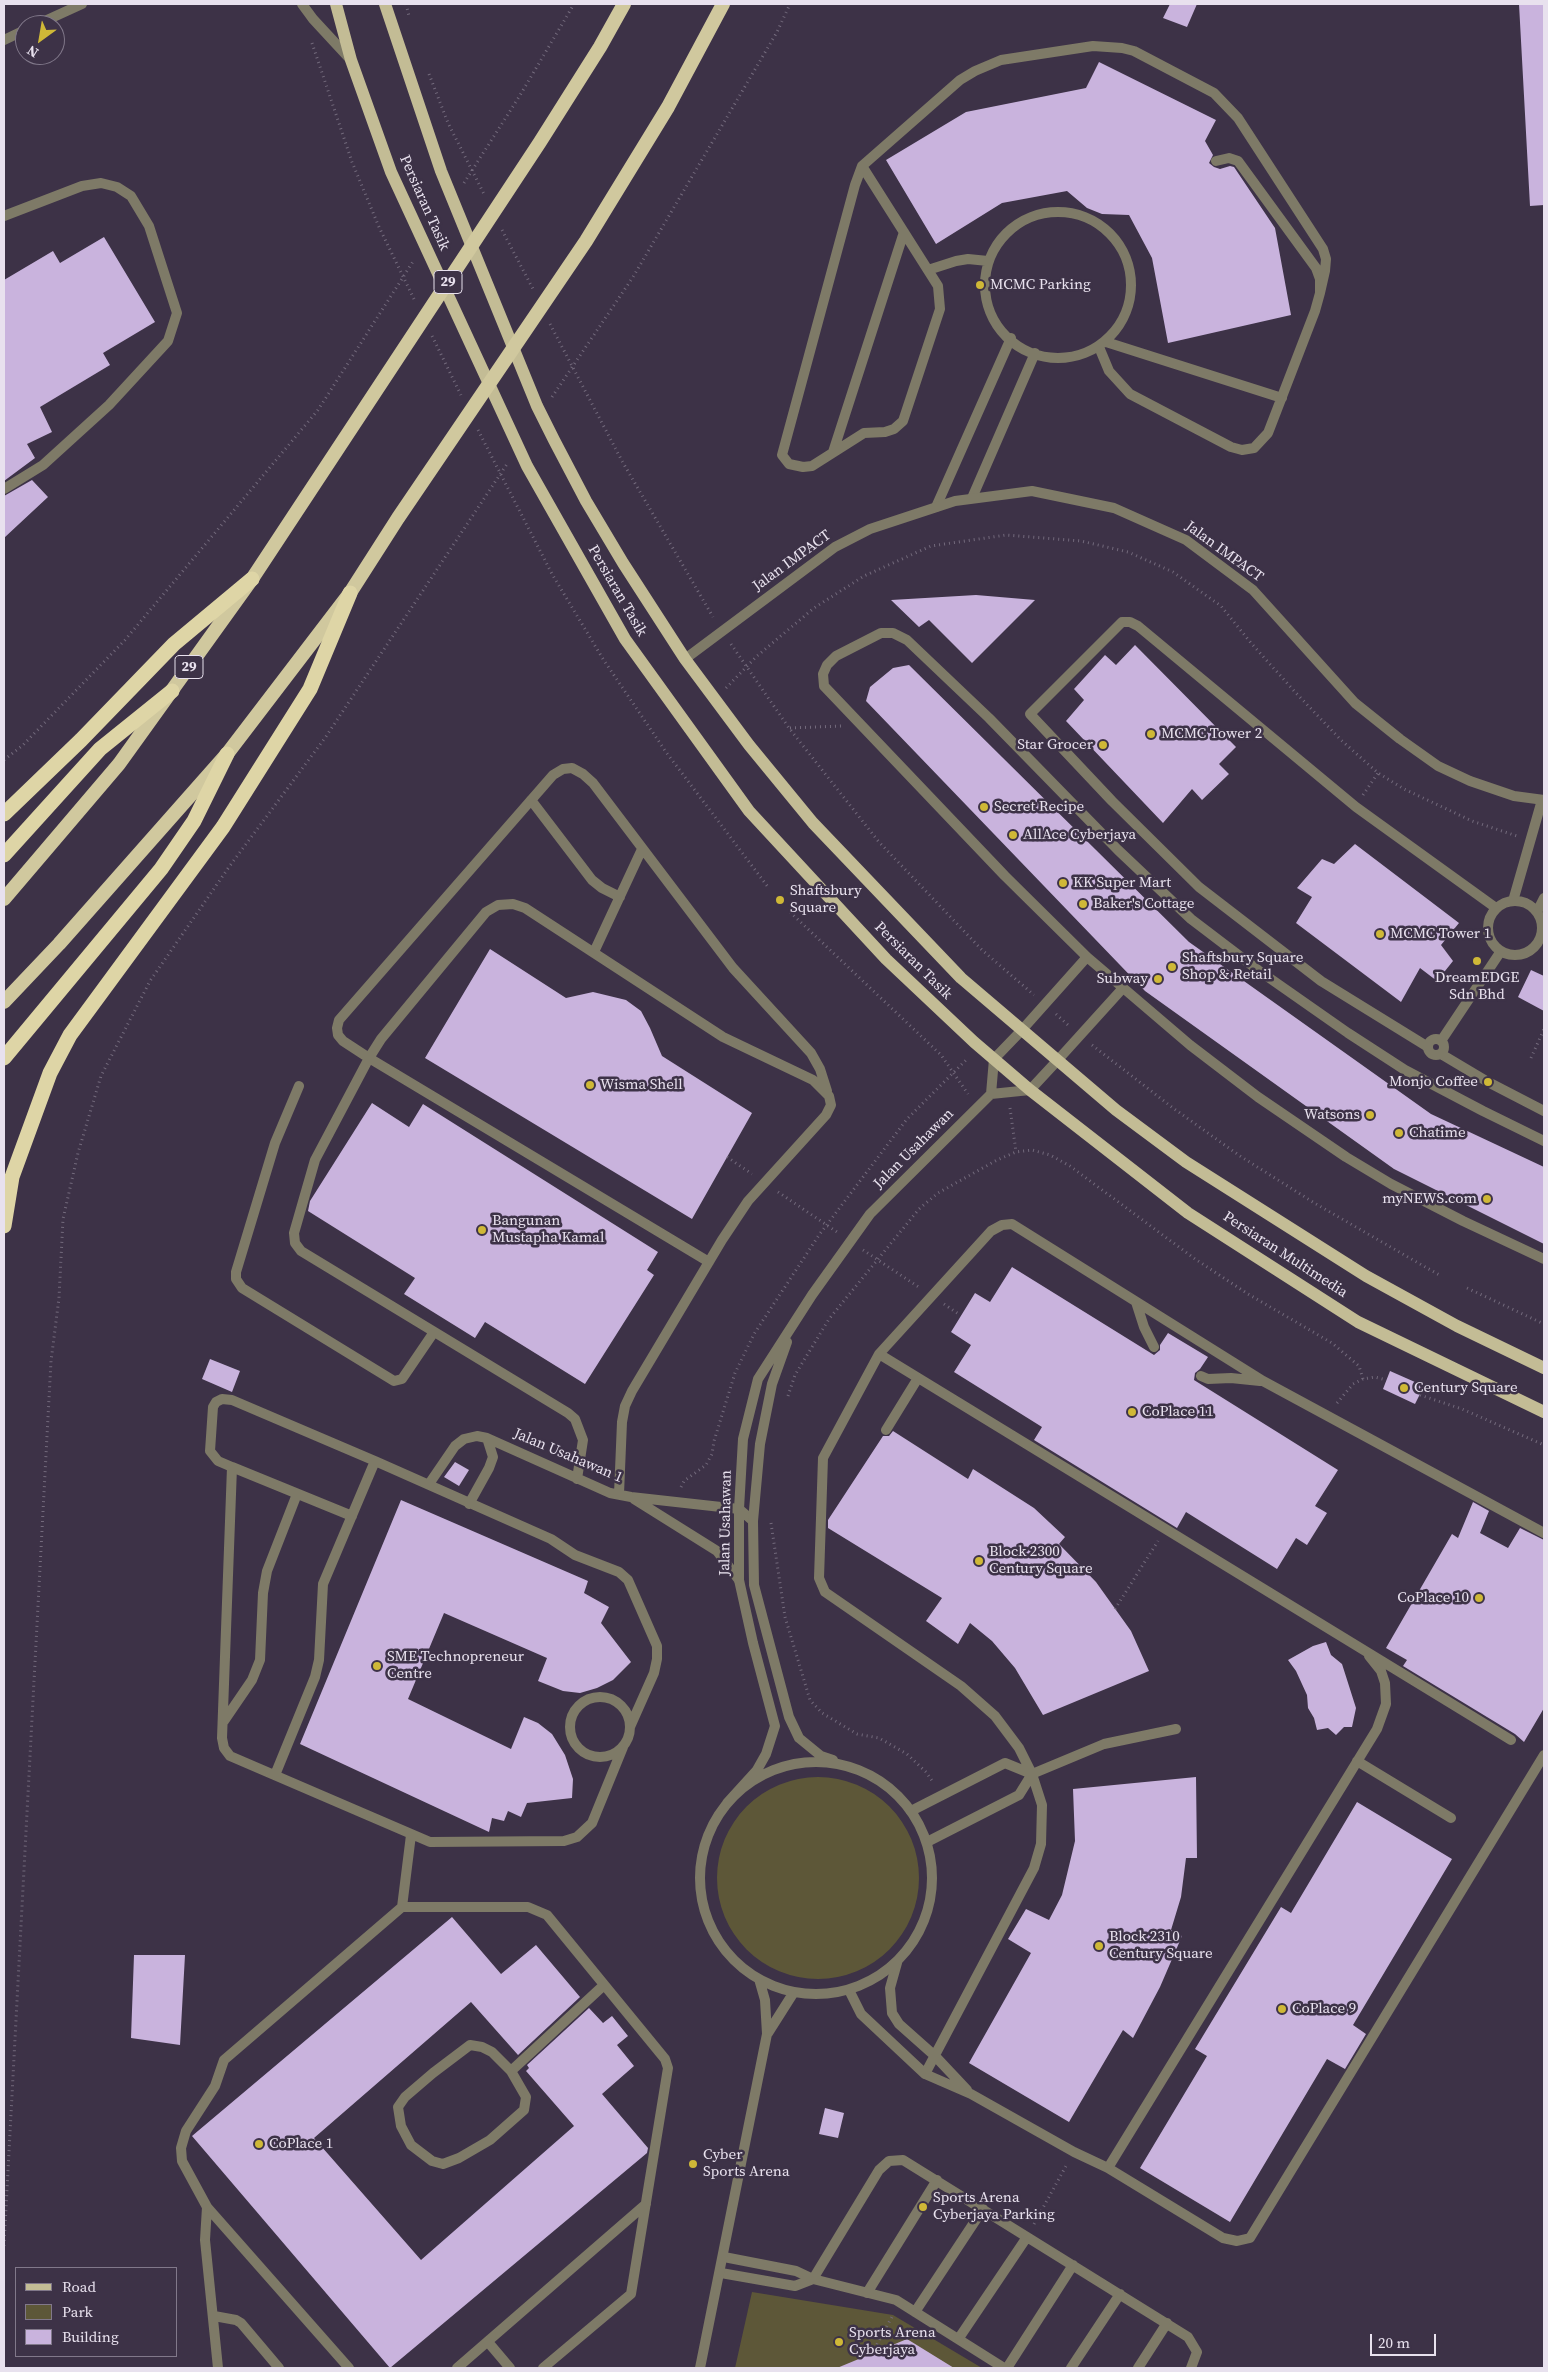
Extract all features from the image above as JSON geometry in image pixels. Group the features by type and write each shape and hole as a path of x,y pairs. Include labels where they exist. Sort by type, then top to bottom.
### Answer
{"highway":[{"name":"29","path":"4,899 119,764 252,579 540,142 600,47 624,4"},
{"path":"4,1002 59,944 227,754 350,593 398,518 586,241 668,107 723,4"},
{"path":"4,814 81,740 174,644 252,579"},
{"path":"4,1226 12,1177 50,1073 66,1043 223,826 310,689 350,593"},
{"path":"4,855 100,750 172,691"},
{"path":"4,1058 161,868 194,821 227,754"}],"main road":[{"name":"Persiaran Tasik","path":"336,4 351,60 391,172 527,466 624,639 749,811 886,959 1030,1090"},
{"name":"Persiaran Tasik","path":"385,4 441,171 537,406 586,501 685,659 749,745 813,823 961,978 1056,1062"},
{"name":"Persiaran Multimedia","path":"1056,1062 1186,1162 1274,1219 1366,1276 1457,1326 1544,1368"},
{"name":"Persiaran Multimedia","path":"1030,1090 1188,1212 1358,1322 1544,1412"}],"street":[{"path":"58,15 82,4"},
{"path":"302,4 313,19 351,60"},
{"path":"862,166 938,286 940,309 903,421 894,429 885,432 864,433 812,466 802,467 789,464 782,455 855,185 862,166 960,80 1001,60 1093,46 1122,48 1134,51 1214,93 1238,118 1323,249 1326,259 1325,271 1315,311 1268,433 1254,448 1242,450 1231,447 1130,394 1109,370 1102,344"},
{"path":"1216,161 1229,158 1238,161 1247,172 1316,268 1320,279 1320,293"},
{"path":"4,216 82,186 101,183 117,187 132,196 149,226 177,314 168,341 109,405 43,465 4,489"},
{"path":"1066,212 1082,216 1112,236 1123,249 1134,280 1131,300 1124,317 1112,336 1086,354 1068,358 1035,353 1011,338 1002,331 991,316 985,300 985,279 988,261 1003,235 1016,222 1031,214 1066,212"},
{"path":"833,452 904,232"},
{"path":"928,270 968,259 988,261"},
{"path":"936,507 1011,338"},
{"path":"1102,344 1282,398"},
{"path":"972,498 1035,353"},
{"name":"Jalan IMPACT","path":"685,659 835,547 870,529 936,507 972,498 1032,491 1114,508 1186,540 1253,590 1356,703 1400,739 1438,766 1470,781 1514,796 1543,800"},
{"path":"1496,908 1356,806 1138,626 1130,622 1122,622 1030,714 1112,801 1199,887 1321,981 1428,1047 1434,1055 1441,1054 1488,1082 1544,1111"},
{"path":"1544,1141 1405,1070 1265,975 1191,919 1118,850 989,718 907,640 893,633 881,633 836,656 827,665 823,674 824,686 1005,876 1087,957 1198,1051 1310,1134 1391,1184 1544,1259"},
{"path":"619,1494 622,1422 625,1406 709,1262 748,1201 826,1116 831,1105 820,1069 810,1053 733,968 593,784 583,774 572,768 563,769 553,775 339,1020 338,1035 343,1041 369,1058 709,1262"},
{"path":"531,800 592,880 602,888 620,897"},
{"path":"1513,901 1543,800"},
{"path":"594,952 642,849"},
{"path":"1537,912 1544,898"},
{"path":"1513,901 1530,906 1537,912 1543,926 1538,943 1525,954 1517,955 1500,951 1490,939 1488,931 1491,915 1496,908 1503,903 1513,901"},
{"path":"577,1478 583,1440 575,1419 568,1413 301,1251 295,1243 294,1233 315,1160 381,1039 486,912 498,905 513,904 526,908 723,1037 814,1080 829,1096"},
{"path":"1441,1041 1500,951"},
{"path":"1087,957 994,1059 991,1094 1030,1090 1123,988"},
{"path":"1428,1047 1434,1040 1441,1041"},
{"path":"1441,1041 1444,1047 1441,1054"},
{"path":"299,1086 275,1142 236,1272 236,1280 242,1288 394,1381 402,1379 434,1332"},
{"name":"Jalan Usahawan","path":"727,1803 757,1770 766,1754 775,1726 739,1580 739,1508 743,1439 758,1379 812,1295 870,1214 991,1094"},
{"path":"925,2074 1034,1868 1041,1844 1042,1804 1032,1774 1019,1748 995,1716 961,1686 825,1592 819,1578 823,1458 879,1354 991,1231 1002,1225 1012,1224 1263,1381 1544,1533"},
{"path":"1136,1302 1144,1327 1154,1347"},
{"name":"Jalan Usahawan","path":"792,1327 772,1384 760,1444 753,1521 754,1585 789,1717 799,1738 821,1756 849,1767"},
{"path":"879,1354 1511,1740"},
{"path":"1201,1376 1208,1379 1231,1378 1263,1381"},
{"path":"886,1430 918,1378"},
{"path":"232,1466 223,1722 224,1748 230,1756 430,1842 564,1841 577,1837 592,1823 628,1738 630,1727 654,1673 657,1659 656,1646 628,1580 619,1572 575,1555 551,1539 469,1504 429,1484 232,1400 222,1399 216,1402 213,1407 210,1451 218,1462 232,1466 352,1516"},
{"path":"429,1484 455,1446 464,1439 477,1436 487,1438 492,1457 489,1468 469,1504"},
{"name":"Jalan Usahawan 1","path":"487,1438 577,1478 619,1494 631,1497 739,1508"},
{"path":"275,1775 315,1677 319,1660 323,1584 375,1461"},
{"path":"223,1722 252,1680 260,1660 263,1593 267,1571 297,1494"},
{"path":"631,1497 717,1551 739,1580"},
{"path":"739,1508 753,1521"},
{"path":"1108,2168 1377,1729 1386,1704 1385,1683 1381,1671 1367,1652"},
{"path":"623,1747 607,1756 589,1755 575,1744 570,1726 572,1717 583,1702 591,1698 610,1699 624,1710 630,1727"},
{"path":"927,1842 1019,1795 1032,1774 1104,1744 1176,1729"},
{"path":"849,1990 862,2014 925,2074 971,2094 1074,2152 1108,2168 1223,2238 1237,2241 1250,2238 1544,1755"},
{"path":"1357,1761 1452,1818"},
{"path":"811,1762 849,1767 877,1780 901,1799 911,1811 927,1842 932,1864 933,1886 929,1907 915,1940 897,1962 874,1979 849,1990 812,1994 776,1987 759,1979 736,1962 719,1941 704,1907 700,1889 700,1870 708,1834 727,1803 757,1778 792,1764 811,1762"},
{"path":"911,1811 1006,1764 1032,1774"},
{"path":"402,1907 411,1835"},
{"path":"349,2368 207,2207 182,2161 181,2148 186,2131 215,2086 224,2060 402,1907 528,1907 539,1910 547,1915 665,2059 668,2068 631,2294 543,2368"},
{"path":"897,1962 890,1988 892,2012 899,2024 935,2056 971,2094"},
{"path":"700,2368 721,2273 767,2034 765,2000 759,1979"},
{"path":"511,2071 604,1985"},
{"path":"767,2034 794,1992"},
{"path":"470,2045 482,2047 492,2052 511,2071 526,2097 524,2110 490,2140 459,2158 443,2164 432,2161 410,2145 401,2126 398,2107 405,2097 433,2072 470,2045"},
{"path":"721,2273 794,2286 813,2279 879,2170 889,2161 903,2160 1188,2337 1194,2344 1197,2352 1191,2368"},
{"path":"867,2293 937,2180"},
{"path":"457,2368 646,2204"},
{"path":"207,2207 205,2240 218,2368"},
{"path":"916,2312 983,2209"},
{"path":"959,2338 1027,2237"},
{"path":"724,2257 796,2271 813,2279 896,2300 1006,2368 1073,2265"},
{"path":"1070,2368 1120,2294"},
{"path":"214,2316 236,2320 241,2323 280,2368"},
{"path":"1138,2368 1167,2323"},
{"path":"488,2342 510,2368"}],"path":[{"path":"519,98 574,4"},
{"path":"633,277 772,41 790,4"},
{"path":"4,760 24,745 125,640 318,410"},
{"path":"715,699 747,666 814,608 864,576 932,546 1006,535 1081,541 1128,552 1173,572 1221,606 1296,693 1341,740 1378,773 1404,789 1472,821 1530,840"},
{"path":"4,2246 51,1361 59,1298 63,1219 78,1153 101,1076 150,981 229,867 325,738 421,591"},
{"path":"722,631 789,728 879,842 982,950 1080,1036 1173,1108 1240,1156 1316,1204 1441,1276"},
{"path":"789,728 861,725"},
{"path":"1356,806 1378,773"},
{"path":"790,912 941,1055 949,1064 957,1081 979,1105"},
{"path":"1530,1058 1544,1029"},
{"path":"1008,1092 1016,1152"},
{"path":"1467,1288 1544,1324"},
{"path":"1327,1416 1353,1384 1375,1377 1386,1380"},
{"path":"1420,1395 1462,1409 1544,1445"},
{"path":"1115,1609 1165,1530"},
{"path":"1027,2237 1074,2152"},
{"path":"872,2353 893,2315"}],"green space":[{"path":"818,1777 847,1781 866,1789 882,1800 896,1814 907,1830 915,1849 919,1878 915,1907 907,1926 896,1942 882,1956 866,1967 847,1975 818,1979 789,1975 770,1967 754,1956 740,1942 729,1926 721,1907 717,1878 721,1849 729,1830 740,1814 754,1800 770,1789 789,1781"},
{"name":"Sports Arena Cyberjaya","path":"752,2292 893,2315 982,2368 735,2368"}],"building":[{"path":"1170,4 1197,4 1187,27 1163,18"},
{"path":"1519,4 1544,4 1544,205 1530,206"},
{"path":"1099,62 1216,120 1205,141 1213,155 1209,163 1220,169 1230,166 1234,167 1275,228 1291,315 1168,343 1152,258 1129,215 1102,214 1087,208 1067,191 1002,203 936,244 886,160 966,112 1086,88"},
{"path":"104,237 155,322 103,353 110,365 40,407 52,432 27,444 35,458 4,481 4,280 53,251 60,263"},
{"path":"32,480 48,497 4,538 4,496"},
{"path":"976,595 1035,600 972,663 929,620 919,627 891,600"},
{"name":"MCMC Tower 2","path":"1135,645 1236,747 1219,764 1229,774 1202,800 1192,789 1163,823 1066,721 1084,700 1074,689 1105,655 1116,665"},
{"name":"Shaftsbury Square Shop & Retail","path":"909,665 1189,942 1431,1114 1544,1167 1544,1244 1394,1169 1145,991 866,701 870,687 893,668"},
{"name":"MCMC Tower 1","path":"1355,844 1459,923 1441,945 1453,961 1437,981 1420,968 1401,1002 1296,923 1312,897 1297,888 1322,859 1334,864"},
{"name":"Wisma Shell","path":"490,949 566,998 593,992 626,1000 641,1011 662,1056 752,1113 692,1219 425,1058"},
{"path":"1531,970 1544,976 1544,1011 1518,997"},
{"name":"Bangunan Mustapha Kamal","path":"372,1103 409,1127 423,1104 658,1252 647,1270 654,1275 585,1384 485,1322 475,1338 404,1294 415,1278 308,1211 310,1201"},
{"name":"CoPlace 11","path":"1012,1267 1154,1355 1160,1350 1160,1345 1168,1333 1208,1357 1195,1373 1194,1380 1338,1470 1315,1506 1327,1513 1307,1545 1296,1538 1277,1569 1186,1512 1177,1528 1034,1440 1042,1427 954,1372 971,1345 951,1332 975,1293 990,1302"},
{"path":"210,1359 240,1371 232,1392 202,1379"},
{"path":"1390,1371 1424,1386 1415,1404 1383,1389"},
{"name":"Block 2300 Century Square","path":"893,1431 968,1479 973,1469 1034,1508 1065,1537 1059,1544 1096,1582 1131,1631 1149,1671 1043,1715 1015,1668 992,1641 970,1623 958,1644 926,1621 942,1598 828,1528 828,1520 883,1436 889,1436"},
{"path":"455,1462 469,1470 459,1486 444,1477"},
{"name":"SME Technopreneur Centre","path":"401,1500 588,1581 584,1593 609,1607 601,1623 631,1662 613,1680 597,1688 580,1693 563,1691 538,1681 547,1658 444,1613 408,1699 511,1749 524,1717 538,1723 552,1734 565,1755 573,1779 572,1798 527,1803 521,1817 508,1811 504,1821 492,1818 489,1832 300,1744"},
{"name":"CoPlace 10","path":"1473,1502 1489,1511 1480,1533 1508,1548 1520,1528 1544,1540 1544,1708 1524,1742 1515,1734 1403,1666 1407,1660 1386,1648 1452,1534 1458,1538"},
{"path":"1326,1642 1331,1655 1342,1664 1356,1708 1352,1727 1344,1727 1336,1735 1328,1728 1317,1730 1314,1718 1308,1708 1307,1695 1296,1671 1288,1660 1313,1646"},
{"name":"Block 2310 Century Square","path":"1196,1777 1197,1858 1186,1858 1181,1897 1171,1930 1182,1936 1160,1987 1133,2038 1123,2030 1069,2122 969,2063 1031,1953 1008,1939 1026,1909 1049,1920 1062,1895 1075,1841 1073,1789"},
{"name":"CoPlace 9","path":"1357,1802 1452,1859 1353,2025 1366,2034 1345,2069 1327,2059 1230,2222 1140,2168 1207,2056 1195,2049 1281,1907 1291,1913"},
{"name":"CoPlace 1","path":"452,1917 501,1974 536,1945 580,1997 518,2055 471,2002 314,2138 421,2260 574,2126 526,2071 529,2068 527,2065 589,2008 603,2023 612,2016 628,2036 617,2045 634,2066 602,2094 648,2148 647,2153 390,2368 192,2136"},
{"path":"134,1955 185,1955 180,2045 131,2038"},
{"path":"825,2108 844,2113 838,2138 819,2134"},
{"path":"907,2339 954,2368 837,2368"}],"place":[{"name":"MCMC Parking","path":"980,285"},
{"name":"MCMC Tower 2","path":"1151,734"},
{"name":"Star Grocer","path":"1103,745"},
{"name":"Secret Recipe","path":"984,807"},
{"name":"AllAce Cyberjaya","path":"1013,835"},
{"name":"KK Super Mart","path":"1063,883"},
{"name":"Shaftsbury Square","path":"780,900"},
{"name":"Baker's Cottage","path":"1083,904"},
{"name":"MCMC Tower 1","path":"1380,934"},
{"name":"DreamEDGE Sdn Bhd","path":"1477,961"},
{"name":"Shaftsbury Square Shop & Retail","path":"1172,967"},
{"name":"Subway","path":"1158,979"},
{"name":"Monjo Coffee","path":"1488,1082"},
{"name":"Wisma Shell","path":"590,1085"},
{"name":"Watsons","path":"1370,1115"},
{"name":"Chatime","path":"1399,1133"},
{"name":"myNEWS.com","path":"1487,1199"},
{"name":"Bangunan Mustapha Kamal","path":"482,1230"},
{"name":"Century Square","path":"1404,1388"},
{"name":"CoPlace 11","path":"1132,1412"},
{"name":"Block 2300 Century Square","path":"979,1561"},
{"name":"CoPlace 10","path":"1479,1598"},
{"name":"SME Technopreneur Centre","path":"377,1666"},
{"name":"Block 2310 Century Square","path":"1099,1946"},
{"name":"CoPlace 9","path":"1282,2009"},
{"name":"CoPlace 1","path":"259,2144"},
{"name":"Cyber Sports Arena","path":"693,2164"},
{"name":"Sports Arena Cyberjaya Parking","path":"923,2207"},
{"name":"Sports Arena Cyberjaya","path":"839,2342"}]}
